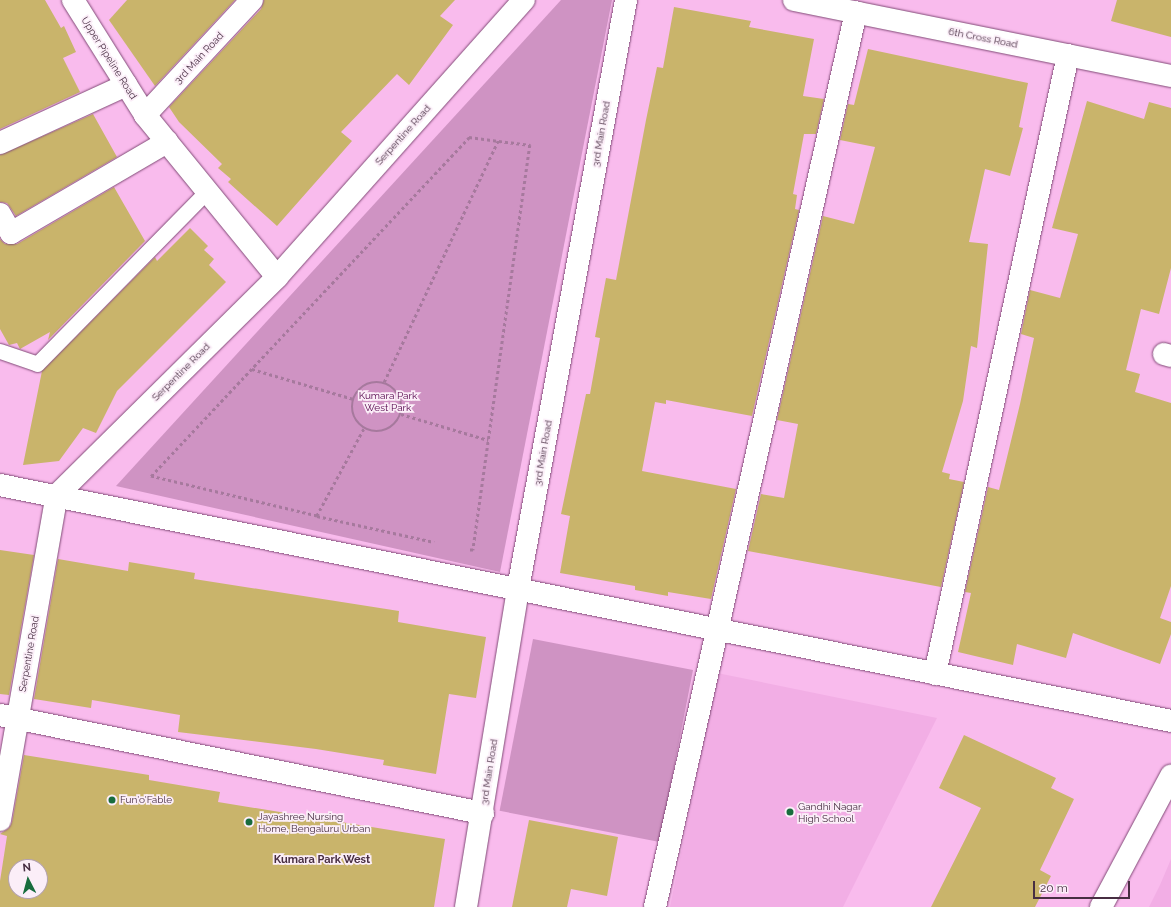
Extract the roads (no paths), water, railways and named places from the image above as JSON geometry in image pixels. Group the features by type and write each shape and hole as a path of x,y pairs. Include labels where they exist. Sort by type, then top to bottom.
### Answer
{"street":[{"name":"Upper Pipeline Road","path":"73,0 145,115 277,277"},
{"name":"3rd Main Road","path":"145,115 252,0"},
{"name":"Serpentine Road","path":"0,820 9,716 57,495 277,277 524,0"},
{"name":"3rd Main Road","path":"466,907 483,814 518,589 626,0"},
{"name":"6th Cross Road","path":"794,0 1171,76"},
{"path":"655,907 719,630 856,12"},
{"path":"934,674 1068,55"},
{"path":"0,143 126,85"},
{"path":"0,214 11,233 167,142"},
{"path":"0,485 57,495 1171,721"},
{"path":"9,716 483,814"},
{"path":"1101,907 1171,776"}],"lane":[{"path":"0,351 37,364 207,191"}],"place":[{"name":"Fun'o'Fable","path":"112,800"},
{"name":"Gandhi Nagar High School","path":"790,812"},
{"name":"Jayashree Nursing Home, Bengaluru Urban","path":"249,822"}],"district":[{"name":"Kumara Park West","path":"322,860"}],"park label":[{"name":"Kumara Park West Park","path":"388,400"}]}
